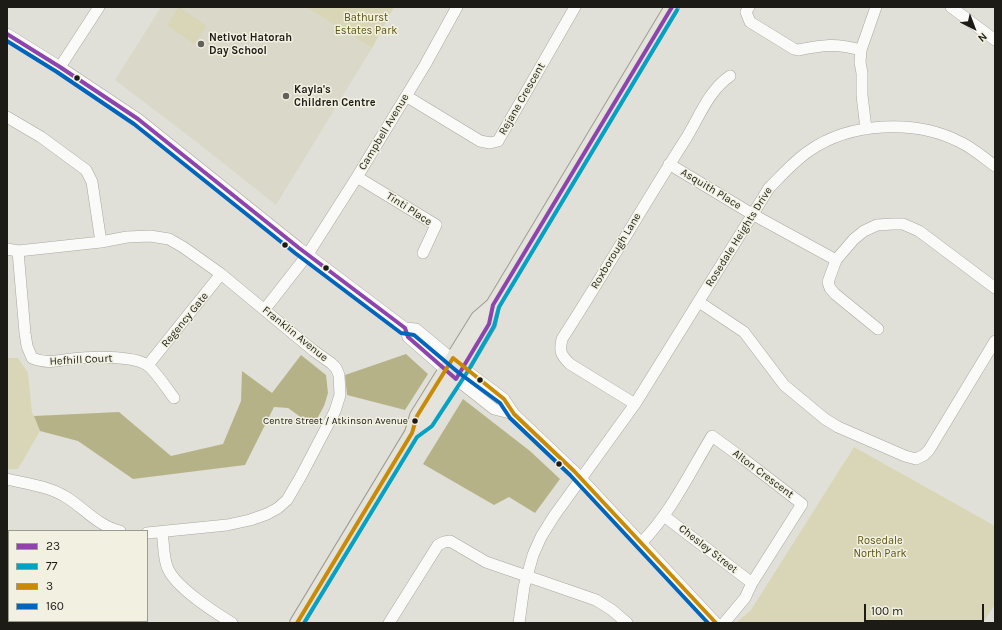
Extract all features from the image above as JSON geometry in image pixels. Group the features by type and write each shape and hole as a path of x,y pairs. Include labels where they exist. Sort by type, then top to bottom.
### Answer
{"main road":[{"path":"297,623 412,434 427,422 454,369 489,324 493,305 672,7"}],"street":[{"path":"60,67 99,7"},
{"name":"Campbell Avenue","path":"265,309 308,254 357,177 425,65 457,7"},
{"name":"Rejane Crescent","path":"406,96 480,141 490,143 498,141 575,7"},
{"path":"749,7 746,12 750,22 794,50 825,45 838,45 861,50"},
{"path":"866,129 860,62 861,50 876,7"},
{"path":"951,7 995,40"},
{"path":"7,34 138,119 308,254 405,328 416,329 494,409 514,414 581,479 716,623"},
{"name":"Roxborough Lane","path":"635,404 570,364 561,356 560,347 562,339 714,90 721,82 730,76"},
{"path":"7,117 41,138 86,170 92,182 101,242"},
{"name":"Rosedale Heights Drive","path":"519,623 524,587 533,555 541,537 554,516 635,404 769,188 809,151 847,132 866,129 903,126 933,131 960,142 995,166"},
{"name":"Asquith Place","path":"669,164 752,214 836,260"},
{"name":"Tinti Place","path":"357,177 436,225 423,253"},
{"path":"878,329 835,294 830,288 828,282 836,260 854,239 864,231 876,225 903,224 920,231 995,288"},
{"name":"Franklin Avenue","path":"13,250 101,242 127,237 150,236 169,239 221,274 336,368 339,375 340,395 335,411 293,491 287,500 278,508 250,520 227,525 148,533"},
{"name":"Hefhill Court","path":"13,250 27,346 32,358 43,362 87,358 116,358 139,360 148,365"},
{"name":"Regency Gate","path":"148,365 221,274"},
{"path":"699,302 744,332 784,385 824,419 838,427 904,456 916,459 924,455 928,450 995,340"},
{"path":"148,365 174,398"},
{"name":"Alton Crescent","path":"641,543 664,516 712,436 802,504 752,583 745,598 724,623"},
{"path":"7,479 58,492 107,527 117,530"},
{"name":"Chesley Street","path":"664,516 752,583"},
{"path":"162,532 168,568 172,575 183,587 232,623"},
{"path":"389,623 438,545 450,541 486,562 596,600 612,610 627,623"}],"shaded area":[{"path":"161,7 306,7 372,48 276,205 115,80"},
{"path":"406,354 428,374 405,410 347,395 345,375"},
{"path":"301,355 326,375 328,393 324,406 313,426 288,408 274,407 245,465 133,479 78,441 40,431 34,416 119,412 171,456 223,444 241,401 242,371 272,393"},
{"path":"463,399 530,451 560,479 535,513 509,497 494,505 423,464"}],"green space":[{"path":"179,7 207,26 194,44 167,25"},
{"name":"Bathurst Estates Park","path":"306,7 394,7 372,48"},
{"path":"7,358 18,358 28,373 32,413 40,431 18,469 7,469"},
{"name":"Rosedale North Park","path":"854,447 995,526 995,604 983,623 737,622 751,610"}],"transit line":[{"name":"23","path":"7,34 138,119 299,248 405,328 408,337 456,379 489,324 493,305 672,7"},
{"name":"77","path":"304,623 417,437 432,426 468,371 494,326 499,307 677,10"},
{"name":"160","path":"7,41 57,72 134,124 295,253 401,333 414,335 459,373 500,403 510,418 570,475 708,623"},
{"name":"3","path":"297,623 412,433 417,416 453,358 504,399 514,414 574,471 716,623"}],"place":[{"name":"Netivot Hatorah Day School","path":"201,44"},
{"name":"Kayla's Children Centre","path":"286,96"},
{"name":"Centre Street / Atkinson Avenue","path":"415,421"}]}
